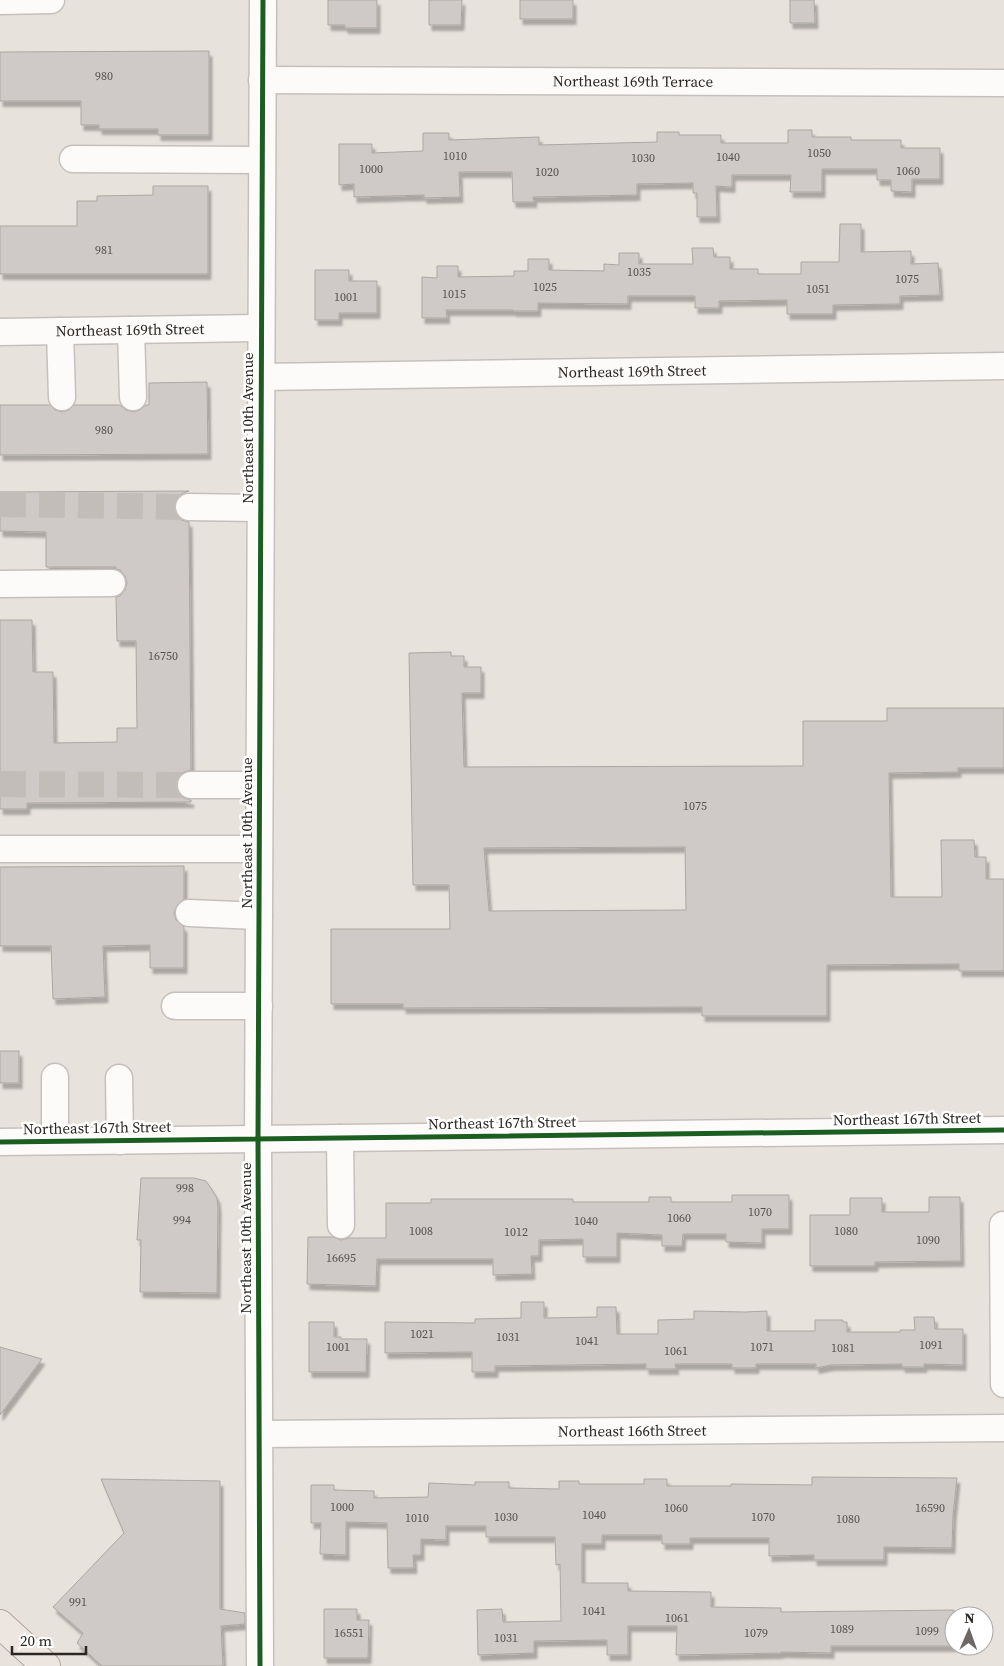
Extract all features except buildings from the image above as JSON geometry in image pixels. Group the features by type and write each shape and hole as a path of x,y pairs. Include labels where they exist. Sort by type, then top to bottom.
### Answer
{"main road":[{"path":"0,1624 46,1666"}],"street":[{"path":"0,1 51,0"},
{"name":"Northeast 10th Avenue","path":"260,1666 258,1139 263,0"},
{"name":"Northeast 169th Terrace","path":"262,80 1004,83"},
{"path":"73,159 261,160"},
{"name":"Northeast 169th Street","path":"0,332 261,328"},
{"path":"131,330 133,398"},
{"path":"60,331 62,397"},
{"name":"Northeast 169th Street","path":"261,377 1004,366"},
{"path":"189,507 260,508"},
{"path":"0,584 112,583"},
{"path":"191,785 259,785"},
{"path":"0,849 259,849"},
{"path":"188,913 259,916"},
{"path":"175,1006 259,1006"},
{"path":"55,1078 56,1141"},
{"path":"119,1078 120,1141"},
{"name":"Northeast 167th Street","path":"0,1142 1004,1130"},
{"path":"340,1138 341,1225"},
{"path":"1003,1225 1004,1384"},
{"name":"Northeast 166th Street","path":"260,1434 1004,1428"}],"tunnel":[{"path":"0,504 189,507"},
{"path":"0,784 191,785"}],"cycle path":[{"path":"260,1666 258,1139 263,0"},
{"path":"0,1142 1004,1130"}]}
